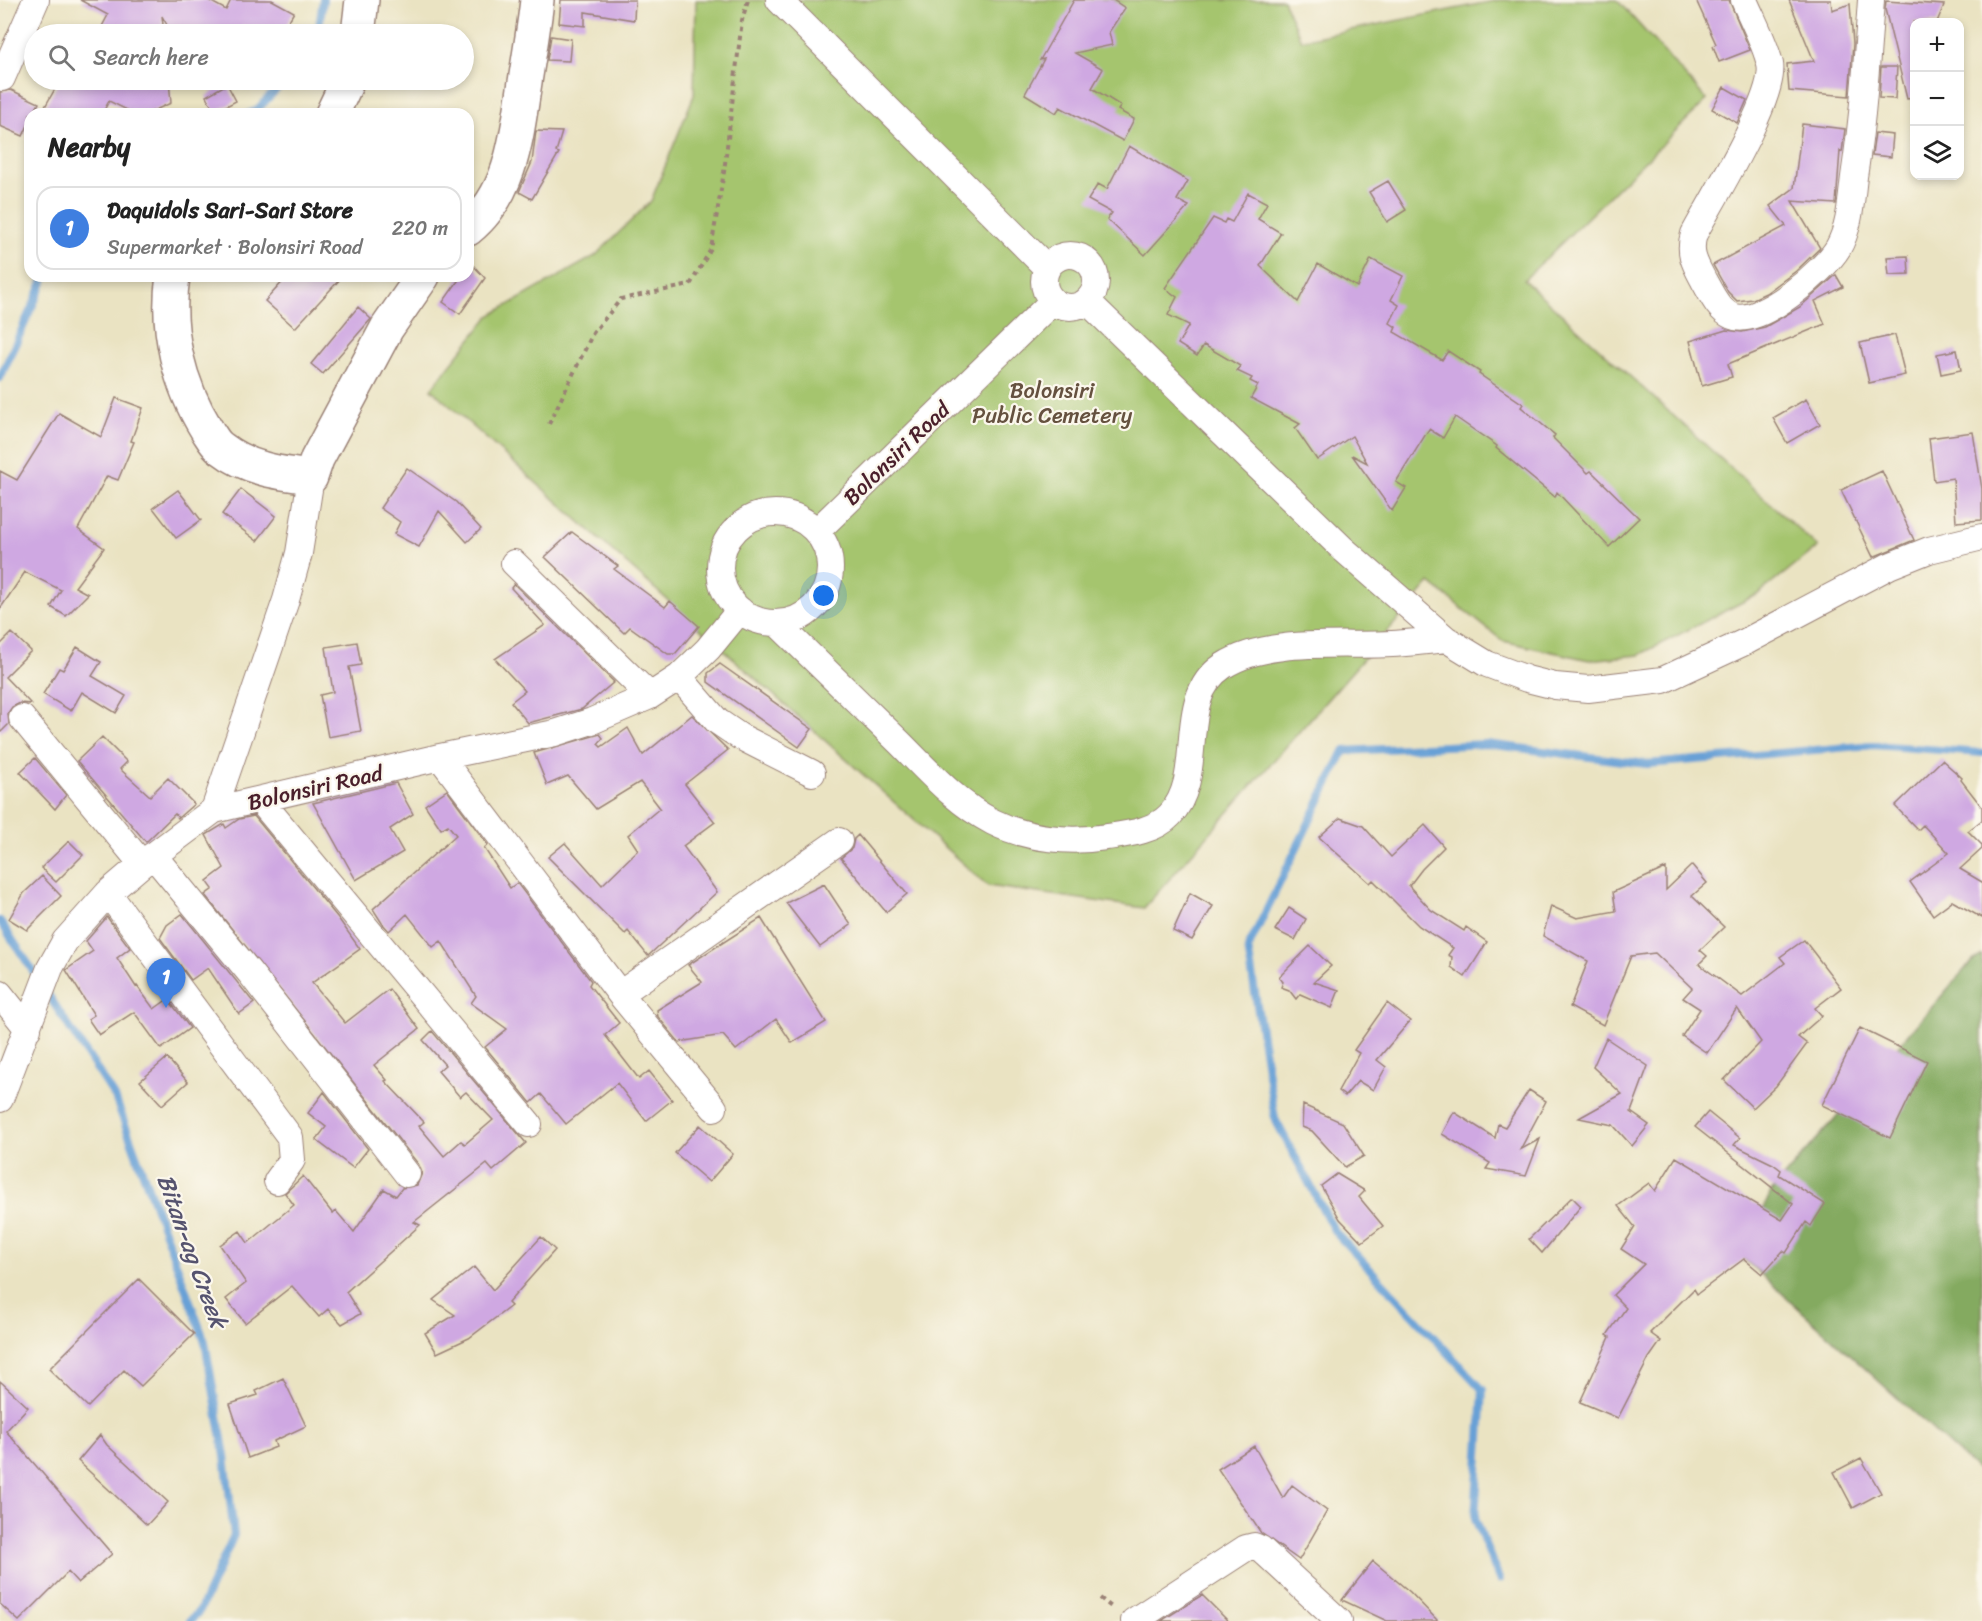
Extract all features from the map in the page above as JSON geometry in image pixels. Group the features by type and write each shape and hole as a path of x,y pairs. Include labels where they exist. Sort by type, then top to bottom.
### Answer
{"main road":[{"path":"359,24 362,0"},
{"path":"474,224 492,201 515,152 537,0"},
{"path":"335,108 343,90"},
{"path":"173,282 172,322 180,375 202,421 218,446 263,471 311,477 317,459 365,373 387,328 419,282"}],"street":[{"path":"26,24 36,0"},
{"path":"779,0 1047,268"},
{"path":"1744,0 1770,65 1770,82 1750,130 1694,234 1690,252 1714,300 1732,316 1741,318 1750,318 1762,312 1815,275 1838,249 1846,230 1861,129 1871,0"},
{"path":"2,78 24,28"},
{"path":"1060,256 1078,256 1086,261 1095,276 1096,285 1087,301 1070,307 1053,301 1044,285 1047,268 1060,256"},
{"name":"Bolonsiri Road","path":"817,531 1053,301"},
{"path":"1087,301 1343,549 1446,639 1487,664 1527,680 1555,686 1616,687 1663,681 1747,641 1889,566 1929,550 1982,537"},
{"path":"214,810 286,600 299,553 311,477"},
{"path":"774,512 790,514 817,531 830,559 830,574 826,590 818,603 806,613 792,620 777,623 761,621 740,610 725,591 721,576 720,560 724,545 733,532 751,518 774,512"},
{"path":"514,563 650,696"},
{"name":"Bolonsiri Road","path":"0,1099 50,968 65,941 108,893 147,859 214,810 440,757 555,733 592,721 650,696 679,677 708,650 740,610"},
{"path":"777,623 952,794 992,822 1034,837 1088,840 1139,832 1169,816 1184,794 1191,760 1194,714 1205,686 1222,667 1253,653 1303,645 1392,644 1446,639"},
{"path":"679,677 717,720 739,736 812,773"},
{"path":"22,718 250,973 407,1174"},
{"path":"440,757 620,994 714,1108"},
{"path":"260,800 529,1124"},
{"path":"620,994 839,841"},
{"path":"108,893 290,1137 292,1160 277,1181"},
{"path":"0,994 31,1021"},
{"path":"1134,1621 1246,1548 1254,1546 1261,1549 1339,1621"}],"path":[{"path":"549,424 593,333 621,299 690,285 711,249 724,172 742,20 748,0"}],"green space":[{"name":"Bolonsiri Public Cemetery","path":"696,0 1283,0 1301,40 1499,0 1617,0 1707,100 1524,280 1818,547 1758,594 1639,655 1589,660 1503,641 1430,583 1144,908 988,886 431,389 489,316 595,256 651,201 694,95"},
{"path":"1982,955 1982,1468 1979,1472 1742,1257 1771,1192 1971,962"}],"building":[{"path":"80,0 208,0 226,10 231,0 272,0 294,12 287,24 166,24 162,16 163,24 103,24 108,15"},
{"path":"561,0 635,0 634,20 585,12 585,26 559,23"},
{"path":"1074,0 1113,0 1125,8 1109,32 1112,45 1075,53 1103,69 1092,88 1121,106 1118,110 1134,119 1123,141 1060,107 1056,113 1025,94 1044,59 1040,60"},
{"path":"1696,0 1729,0 1750,50 1719,62 1713,46 1716,44"},
{"path":"1789,0 1831,0 1832,10 1850,4 1853,44 1849,96 1789,91 1787,64 1814,61"},
{"path":"1886,1 1944,5 1939,18 1910,18 1910,99 1907,99 1885,9"},
{"path":"551,36 571,39 569,61 547,60"},
{"path":"1881,67 1897,67 1895,99 1879,98"},
{"path":"1724,87 1747,100 1737,123 1712,109"},
{"path":"11,90 39,103 36,108 24,108 23,136 0,126 0,92"},
{"path":"54,90 170,90 171,103 160,108 123,108 109,101 105,108 44,108"},
{"path":"216,90 230,90 236,101 223,108 213,108 206,96"},
{"path":"1802,124 1845,129 1842,152 1840,151 1836,204 1792,201 1820,248 1796,271 1766,293 1753,299 1737,301 1728,292 1713,265 1786,226 1770,206 1794,188"},
{"path":"536,131 562,132 556,152 559,153 532,199 519,192 532,162"},
{"path":"1875,133 1893,135 1891,157 1872,155"},
{"path":"1129,146 1188,181 1177,200 1189,206 1145,255 1107,219 1112,213 1088,200 1098,184 1107,189"},
{"path":"1388,181 1406,210 1387,222 1369,192"},
{"path":"1248,193 1267,203 1258,219 1281,233 1260,266 1298,302 1318,264 1357,287 1371,259 1403,276 1391,300 1399,305 1390,323 1396,327 1394,332 1442,360 1448,351 1523,404 1521,407 1555,435 1553,438 1588,473 1591,471 1639,518 1609,547 1557,492 1555,497 1496,448 1497,446 1455,417 1443,438 1429,429 1396,482 1406,488 1392,511 1352,455 1367,463 1352,436 1317,460 1295,428 1300,424 1251,398 1258,385 1250,381 1252,378 1237,371 1240,366 1204,345 1197,356 1178,344 1189,325 1168,315 1177,297 1165,288 1213,218 1224,223 1226,219 1232,222"},
{"path":"1908,256 1909,274 1889,275 1887,257"},
{"path":"474,266 485,278 460,314 443,302 457,282 474,282"},
{"path":"1836,275 1843,287 1815,301 1825,324 1728,364 1732,377 1702,386 1690,341 1726,330 1742,332 1765,327 1800,307"},
{"path":"282,282 337,282 295,328 265,301"},
{"path":"358,307 371,319 323,374 311,364"},
{"path":"1895,335 1905,375 1869,383 1860,343"},
{"path":"1957,350 1961,370 1941,374 1937,354"},
{"path":"116,398 143,408 131,441 134,442 118,480 107,476 78,529 104,548 75,587 88,594 66,616 51,607 61,590 25,572 0,609 0,471 17,480 59,413 101,437"},
{"path":"1806,399 1820,424 1787,443 1773,418"},
{"path":"1973,432 1982,489 1982,520 1956,522 1953,478 1934,481 1929,438"},
{"path":"407,468 456,502 481,529 467,542 439,511 419,547 394,534 400,522 380,508"},
{"path":"1882,471 1914,540 1873,557 1841,490"},
{"path":"241,489 276,516 257,541 222,514"},
{"path":"178,490 201,520 176,538 153,508"},
{"path":"572,532 618,566 614,569 665,607 670,601 699,626 675,654 668,654 630,627 624,633 545,557"},
{"path":"514,584 614,682 582,709 528,723 511,702 525,691 495,659 545,625 511,588"},
{"path":"12,633 31,651 5,677 31,704 20,703 12,707 8,713 9,724 0,733 0,645"},
{"path":"357,642 361,665 349,667 361,731 328,737 320,695 333,692 326,647"},
{"path":"77,647 101,662 92,676 126,696 116,713 82,692 71,711 43,694 59,668 63,670"},
{"path":"720,664 812,729 799,747 708,682 708,673"},
{"path":"692,715 728,750 685,784 715,822 683,846 717,892 648,956 628,931 625,934 548,857 565,843 602,885 638,850 628,835 660,808 640,782 596,809 568,776 547,785 534,753 600,734 603,738 598,744 601,747 628,728 643,755"},
{"path":"102,737 127,762 120,769 150,796 168,778 194,804 178,818 175,814 146,842 77,761"},
{"path":"35,758 66,795 55,809 20,772"},
{"path":"1942,760 1962,778 1961,780 1982,807 1982,820 1968,831 1982,845 1982,849 1960,869 1982,882 1982,918 1952,901 1933,915 1910,882 1949,853 1923,825 1918,830 1895,806"},
{"path":"396,783 413,814 390,829 403,852 356,880 313,803"},
{"path":"447,790 488,845 484,848 510,888 517,883 591,981 589,985 619,1023 605,1035 639,1079 649,1071 672,1100 646,1121 617,1083 566,1124 541,1094 531,1103 485,1047 507,1029 471,1003 476,996 441,941 433,947 407,914 389,931 373,909 456,835 448,825 441,829 425,805"},
{"path":"254,816 338,918 360,949 312,983 345,1023 389,989 419,1029 374,1065 387,1080 385,1081 424,1122 419,1126 444,1156 461,1141 465,1144 493,1120 466,1092 460,1097 438,1071 445,1065 423,1040 432,1031 526,1143 493,1171 487,1164 414,1222 420,1225 346,1292 360,1314 342,1324 328,1309 319,1317 292,1286 245,1323 226,1299 246,1283 220,1245 240,1231 248,1243 294,1205 285,1193 303,1176 333,1214 336,1211 354,1232 384,1189 396,1196 402,1188 417,1185 422,1173 419,1165 205,895 213,889 207,881 224,868 206,835 224,824 226,828 239,819"},
{"path":"1340,818 1363,826 1391,857 1425,825 1444,847 1409,886 1431,910 1464,931 1466,927 1487,942 1465,977 1451,967 1452,957 1448,955 1453,948 1419,926 1373,880 1370,883 1319,837"},
{"path":"858,835 907,894 886,912 841,858 852,848 854,839"},
{"path":"69,841 83,855 56,882 41,868"},
{"path":"1692,865 1707,883 1692,896 1724,927 1700,950 1707,956 1699,964 1742,996 1785,963 1780,957 1804,940 1841,988 1815,1008 1822,1016 1798,1037 1807,1044 1776,1086 1753,1108 1724,1080 1761,1042 1737,1008 1707,1053 1682,1036 1700,1009 1683,998 1692,988 1655,953 1631,956 1603,1025 1570,1007 1588,961 1543,936 1551,906 1577,918 1616,911 1613,892 1666,868 1666,890"},
{"path":"42,876 61,896 27,930 9,919 24,893"},
{"path":"824,884 851,925 820,947 786,903"},
{"path":"1190,893 1213,906 1192,940 1173,931"},
{"path":"1289,908 1306,919 1295,940 1275,930"},
{"path":"182,914 254,1003 239,1014 208,968 191,980 160,938 167,925"},
{"path":"107,917 130,948 117,958 136,987 154,1009 168,999 190,1028 161,1049 134,1012 99,1035 88,1019 94,1015 66,970 93,951 86,941"},
{"path":"761,918 826,1022 792,1043 776,1019 736,1050 723,1035 679,1042 658,1017 657,1010 702,982 688,965"},
{"path":"1310,946 1331,966 1314,982 1339,990 1332,1008 1300,994 1296,999 1289,990 1281,987 1283,982 1279,977"},
{"path":"1387,1003 1410,1021 1377,1060 1386,1067 1373,1090 1358,1081 1345,1096 1338,1091 1359,1053 1354,1050"},
{"path":"1860,1028 1927,1061 1890,1138 1822,1105"},
{"path":"1606,1038 1648,1066 1631,1112 1649,1125 1632,1146 1613,1125 1579,1118 1622,1094 1593,1067"},
{"path":"167,1058 188,1082 162,1105 140,1081"},
{"path":"1529,1090 1546,1101 1520,1150 1540,1139 1526,1176 1486,1169 1490,1163 1442,1134 1454,1112 1495,1138 1498,1124 1505,1127"},
{"path":"324,1092 368,1149 353,1168 316,1140 326,1127 308,1113"},
{"path":"1303,1105 1343,1123 1364,1156 1345,1167 1312,1131 1302,1127"},
{"path":"1708,1112 1740,1138 1734,1145 1773,1164 1781,1170 1779,1175 1825,1204 1811,1226 1806,1222 1786,1253 1783,1251 1762,1274 1744,1259 1697,1294 1694,1289 1650,1333 1661,1341 1649,1358 1618,1418 1580,1402 1610,1337 1607,1335 1626,1308 1613,1295 1644,1264 1621,1249 1635,1227 1618,1206 1649,1183 1655,1191 1676,1157 1782,1220 1793,1204 1695,1127"},
{"path":"700,1125 733,1154 709,1182 675,1153"},
{"path":"1337,1174 1365,1191 1359,1197 1383,1226 1362,1242 1340,1219 1321,1186"},
{"path":"1572,1197 1581,1206 1542,1253 1529,1239"},
{"path":"541,1237 555,1250 508,1303 511,1306 469,1338 437,1353 425,1333 455,1315 433,1300 474,1267 493,1290"},
{"path":"139,1279 194,1334 141,1386 124,1370 88,1407 49,1369"},
{"path":"283,1378 306,1426 274,1441 276,1447 248,1458 230,1404 258,1395 256,1391"},
{"path":"0,1381 28,1407 6,1431 112,1554 78,1583 68,1572 19,1621 0,1604"},
{"path":"100,1435 107,1445 168,1502 147,1525 78,1461"},
{"path":"1254,1446 1283,1498 1292,1485 1327,1511 1299,1560 1261,1533 1218,1469"},
{"path":"1861,1458 1881,1493 1853,1508 1834,1472"},
{"path":"1373,1561 1410,1592 1438,1621 1387,1621 1342,1600"},
{"path":"1202,1595 1228,1621 1161,1621"}],"waterway":[{"name":"Bitan-ag Creek","path":"319,24 323,0"},
{"name":"Bitan-ag Creek","path":"259,108 276,90"},
{"name":"Bitan-ag Creek","path":"0,378 43,282"},
{"path":"1499,1579 1475,1518 1483,1390 1335,1232 1275,1119 1248,948 1344,751 1486,744 1647,764 1873,745 1982,753"},
{"name":"Bitan-ag Creek","path":"0,921 39,980"},
{"name":"Bitan-ag Creek","path":"47,993 115,1097 205,1342 225,1456 234,1535 200,1610 190,1621"}],"place":[{"name":"Daquidols Sari-Sari Store","path":"166,1008"}]}
